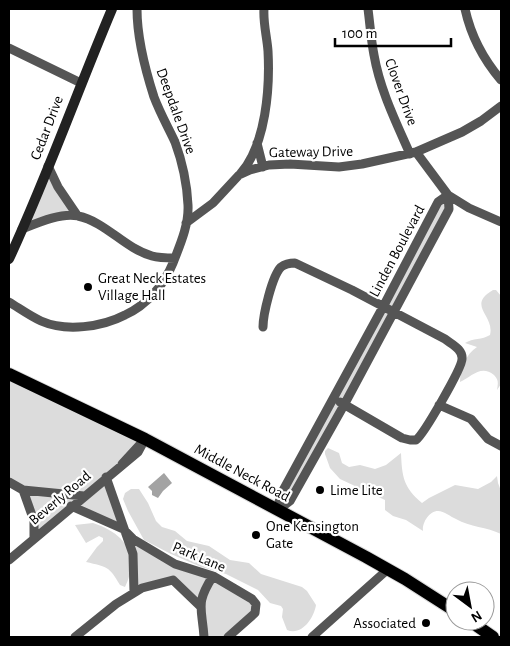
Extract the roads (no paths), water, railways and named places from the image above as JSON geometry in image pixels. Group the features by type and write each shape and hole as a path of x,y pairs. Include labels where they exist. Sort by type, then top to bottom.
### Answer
{"main road":[{"name":"Middle Neck Road","path":"9,374 145,439 388,570 445,605"}],"street":[{"name":"Cedar Drive","path":"9,259 112,9"},
{"name":"Deepdale Drive","path":"137,9 145,65 155,99 180,158 188,206 186,224"},
{"path":"239,175 248,163 257,143 266,105 269,85 264,9"},
{"name":"Clover Drive","path":"368,9 378,73 388,105 413,153 448,195 469,208 501,222"},
{"path":"465,9 474,38 481,52 501,80"},
{"path":"9,48 81,83"},
{"name":"Gateway Drive","path":"186,224 213,203 239,175 263,167 290,164 339,167 413,153 462,132 501,106"},
{"path":"257,143 263,167"},
{"path":"48,166 58,188 77,215"},
{"name":"Linden Boulevard","path":"278,510 280,496 284,488 438,202 448,195"},
{"name":"Linden Boulevard","path":"278,510 290,501 394,313 449,209 448,195"},
{"path":"22,229 41,221 77,215 99,224 145,254 175,258"},
{"path":"9,302 38,320 52,325 78,327 104,324 130,313 153,294 170,269 186,224"},
{"path":"422,232 434,238"},
{"path":"263,327 266,305 278,270 288,263 310,270 383,307 455,346 461,353 462,361 429,424 419,438 410,440 402,438 333,398"},
{"path":"439,405 471,419 488,439 501,446"},
{"name":"Beverly Road","path":"9,560 71,506 138,452 145,439"},
{"path":"106,477 133,554 134,593"},
{"path":"9,482 23,490 84,496"},
{"path":"284,488 294,493"},
{"path":"23,490 34,521 34,539"},
{"name":"Park Lane","path":"71,506 123,529 133,539 175,564 213,576 252,599 256,604 256,613 228,637"},
{"path":"173,580 175,564"},
{"path":"312,637 388,570"},
{"path":"204,637 200,606 203,592 213,576"},
{"path":"76,637 116,604 142,588 173,580"},
{"path":"173,580 200,606"}],"place":[{"name":"Great Neck Estates Village Hall","path":"88,287"},
{"name":"Lime Lite","path":"320,490"},
{"name":"One Kensington Gate","path":"256,535"},
{"name":"Associated","path":"426,623"}]}
